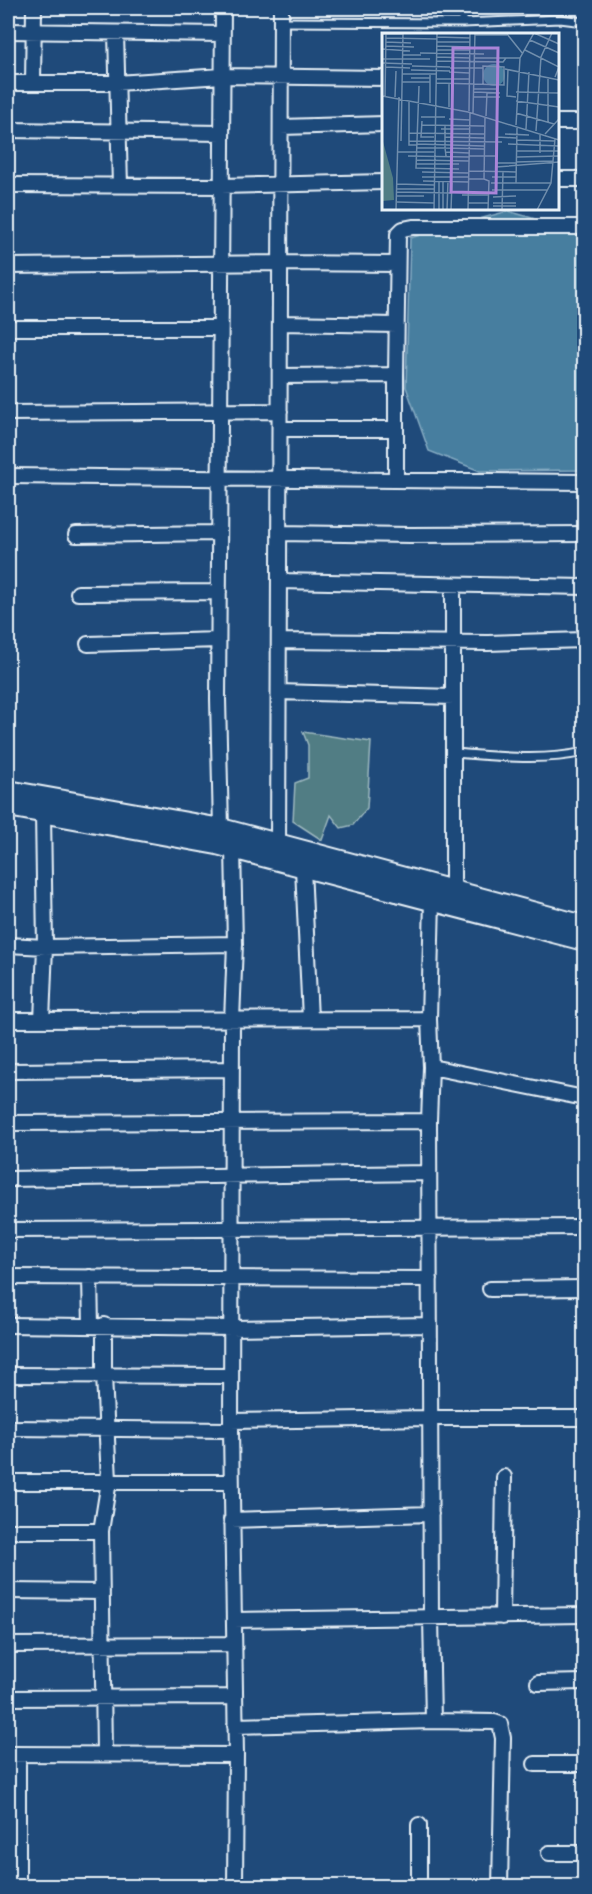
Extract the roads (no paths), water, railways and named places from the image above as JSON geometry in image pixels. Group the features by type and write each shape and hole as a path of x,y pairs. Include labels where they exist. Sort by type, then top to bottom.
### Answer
{"main road":[{"path":"8,791 221,829 278,853 303,868 585,940"},
{"path":"8,806 233,848 278,853 453,889 585,926"}],"street":[{"path":"33,83 34,8"},
{"path":"221,829 218,640 223,8"},
{"path":"278,853 281,15"},
{"path":"8,31 222,33"},
{"path":"116,33 120,186"},
{"path":"8,82 117,83 222,76 382,78"},
{"path":"559,122 585,122"},
{"path":"281,127 382,124"},
{"path":"8,130 222,133"},
{"path":"559,179 585,178"},
{"path":"8,185 221,186 382,182"},
{"path":"396,480 398,234 403,229 414,227 585,227"},
{"path":"8,266 397,264"},
{"path":"280,323 396,325"},
{"path":"8,328 220,328"},
{"path":"280,376 396,375"},
{"path":"8,413 280,411"},
{"path":"280,429 396,429"},
{"path":"8,476 585,482"},
{"path":"76,535 219,533"},
{"path":"279,533 585,534"},
{"path":"279,581 585,587"},
{"path":"453,585 453,889"},
{"path":"78,593 219,592"},
{"path":"88,644 218,640"},
{"path":"279,641 585,640"},
{"path":"279,692 453,697"},
{"path":"42,1020 45,947 43,813"},
{"path":"233,848 235,944 232,1020 231,1520 236,1755 235,1887"},
{"path":"303,868 310,1020"},
{"path":"432,900 429,1173 431,1617 434,1721"},
{"path":"8,945 45,947 235,944"},
{"path":"8,1020 429,1019"},
{"path":"431,1067 585,1098"},
{"path":"8,1071 232,1069"},
{"path":"8,1124 429,1121"},
{"path":"8,1179 429,1173"},
{"path":"8,1230 585,1227"},
{"path":"8,1277 430,1279"},
{"path":"90,1277 104,1375 109,1481 101,1531 104,1753"},
{"path":"490,1288 585,1288"},
{"path":"8,1325 232,1328 430,1325"},
{"path":"8,1375 231,1376"},
{"path":"8,1428 106,1428 431,1418 585,1418"},
{"path":"502,1617 504,1477"},
{"path":"8,1482 231,1482"},
{"path":"231,1520 431,1514"},
{"path":"8,1532 101,1531"},
{"path":"8,1591 102,1592"},
{"path":"234,1620 585,1615"},
{"path":"8,1645 234,1644"},
{"path":"538,1683 585,1682"},
{"path":"8,1698 234,1697"},
{"path":"235,1726 434,1721 500,1724 503,1738 500,1887"},
{"path":"18,1887 13,1754 236,1755"},
{"path":"535,1764 585,1764"},
{"path":"419,1826 419,1887"},
{"path":"549,1853 585,1853"}],"lane":[{"path":"464,8 464,23"},
{"path":"281,15 464,23 560,19 585,22"},
{"path":"453,753 528,758 568,756 585,752"}],"water":[{"path":"508,211 584,233 584,470 480,471 429,451 406,387 410,238"}]}
